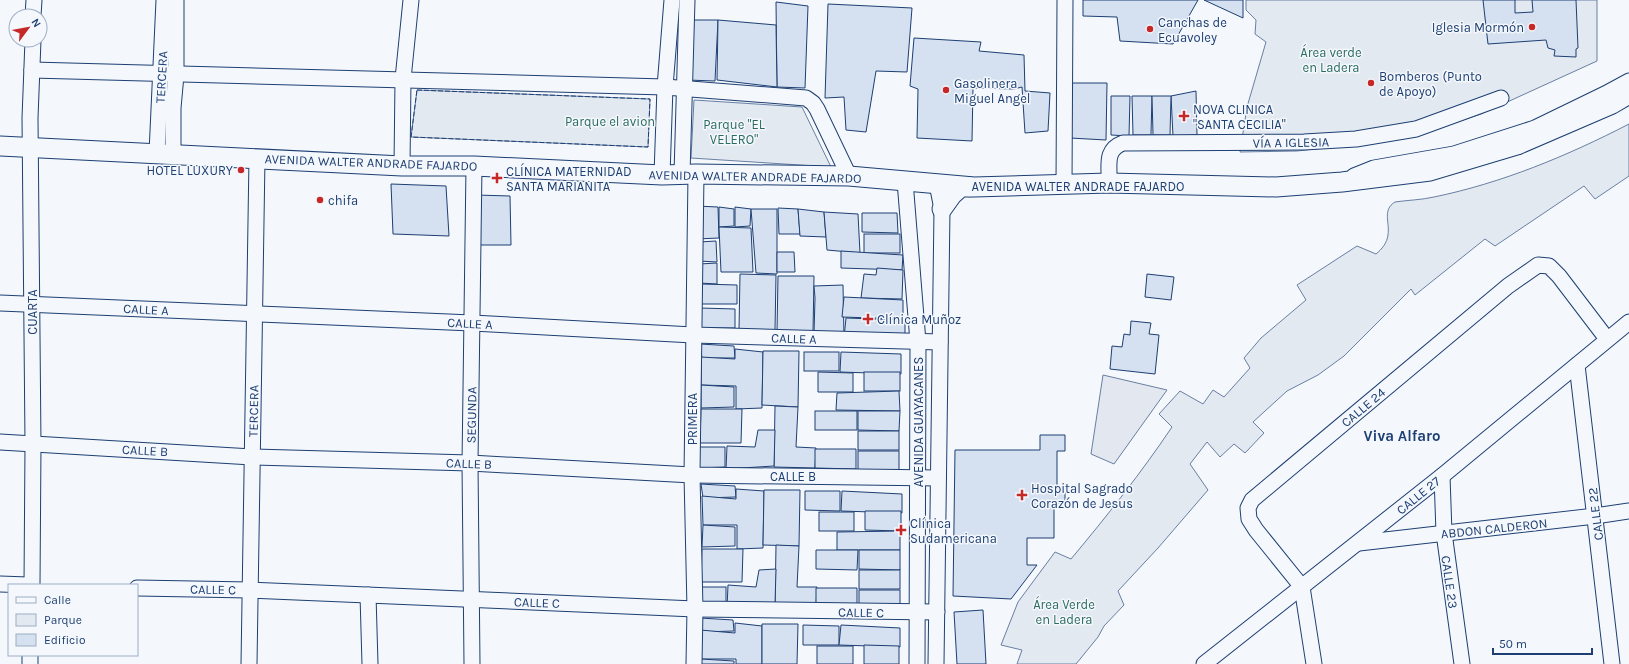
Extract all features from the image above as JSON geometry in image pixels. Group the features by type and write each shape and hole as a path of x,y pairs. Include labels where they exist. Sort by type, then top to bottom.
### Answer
{"main road":[{"name":"AVENIDA WALTER ANDRADE FAJARDO","path":"0,146 165,153 402,166 474,166 662,175 849,176 974,187 1109,183 1276,187 1350,181 1430,171 1517,145 1612,104 1629,94"},
{"name":"AVENIDA WALTER ANDRADE FAJARDO","path":"1350,181 1381,190 1465,174 1508,160 1564,138 1629,107"},
{"path":"942,209 952,195 961,187 974,187"}],"street":[{"name":"TERCERA","path":"164,0 173,108 165,153"},
{"name":"TERCERA","path":"169,74 176,0"},
{"path":"402,166 403,79 411,0"},
{"path":"662,175 665,88 672,0"},
{"name":"PRIMERA","path":"687,0 684,89 689,174 693,335 692,475 694,664"},
{"path":"1064,185 1065,0"},
{"name":"CUARTA","path":"32,584 33,444 30,118 33,48"},
{"path":"32,70 403,79 665,88 806,98 813,103 849,176"},
{"name":"AVENIDA WALTER ANDRADE FAJARDO","path":"1350,181 1374,168 1454,154 1535,128 1629,81"},
{"name":"VÍA A IGLESIA","path":"1109,183 1110,153 1113,148 1123,143 1304,142 1356,139 1416,129 1501,98"},
{"name":"TERCERA","path":"249,664 257,158"},
{"name":"SEGUNDA","path":"472,664 473,600 470,463 474,166"},
{"name":"AVENIDA GUAYACANES","path":"905,181 918,342 917,664"},
{"name":"AVENIDA GUAYACANES","path":"936,664 942,209 937,184"},
{"name":"CALLE 24","path":"1302,587 1256,530 1249,519 1248,508 1252,500 1508,286 1524,273 1538,265 1548,266 1559,276 1607,339"},
{"name":"CALLE A","path":"0,303 472,323 693,335 940,342"},
{"name":"CALLE 27","path":"1204,664 1359,543 1629,322"},
{"name":"CALLE 22","path":"1577,365 1612,664"},
{"name":"CALLE B","path":"0,442 252,457 470,463 692,475 938,478"},
{"name":"CALLE 23","path":"1442,476 1444,533 1462,664"},
{"name":"ABDON CALDERON","path":"1359,543 1629,511"},
{"path":"1302,587 1314,664"},
{"name":"CALLE C","path":"138,588 250,590 694,609 917,613 937,612"},
{"path":"368,595 370,664"}],"green space":[{"name":"Área verde en Ladera","path":"1246,0 1597,0 1597,61 1481,114 1442,127 1333,147 1297,151 1240,152 1247,107 1266,42 1255,34 1256,20 1246,10"},
{"name":"Parque el avion","path":"417,90 650,99 648,147 411,137"},
{"name":"Parque \"EL VELERO\"","path":"694,100 802,107 831,167 691,158"},
{"name":"Área Verde en Ladera","path":"1629,124 1629,176 1595,199 1584,186 1495,246 1485,239 1415,295 1411,289 1344,356 1318,375 1287,391 1253,422 1264,433 1245,453 1234,444 1220,457 1207,442 1190,464 1208,490 1158,548 1118,591 1124,605 1104,626 1098,637 1076,664 1017,664 1022,650 1001,645 1018,602 1055,552 1071,559 1098,527 1172,427 1159,414 1180,391 1203,404 1213,390 1224,397 1250,368 1244,358 1261,338 1306,300 1297,285 1357,246 1376,254 1387,241 1387,217 1391,205 1395,202 1434,197 1509,176 1582,147"}],"shaded area":[{"path":"1103,375 1167,390 1114,464 1091,454"}],"building":[{"name":"Canchas de Ecuavoley","path":"1083,0 1198,0 1173,44 1120,41 1117,17 1083,16"},
{"name":"Canchas de Ecuavoley","path":"1204,0 1243,0 1243,18"},
{"name":"Iglesia Mormón","path":"1483,0 1515,0 1515,13 1533,12 1532,0 1576,0 1578,48 1576,49 1576,57 1554,56 1555,50 1548,48 1546,40 1488,44"},
{"path":"776,2 808,6 805,88 777,87"},
{"path":"828,4 912,8 907,72 876,71 866,132 846,130 844,97 825,98"},
{"path":"688,20 718,20 715,81 687,80"},
{"path":"718,20 776,25 777,87 717,80"},
{"name":"Gasolinera Miguel Angel","path":"914,38 981,42 979,51 1024,55 1025,91 1050,93 1048,131 1025,133 1022,87 1014,89 973,88 972,141 917,138 918,89 910,86"},
{"path":"1071,83 1107,83 1106,140 1070,138"},
{"name":"NOVA CLINICA \"SANTA CECILIA\"","path":"1196,91 1197,135 1173,136 1171,96"},
{"path":"1111,96 1130,96 1129,136 1111,135"},
{"path":"1132,96 1152,96 1151,135 1133,135"},
{"path":"1152,96 1171,96 1170,135 1153,135"},
{"path":"391,184 446,186 449,236 393,234"},
{"path":"476,195 510,196 511,245 479,245"},
{"path":"696,206 718,207 719,238 696,239"},
{"path":"719,207 734,209 734,226 719,227"},
{"path":"735,207 751,209 750,226 735,227"},
{"path":"778,208 798,209 800,234 779,234"},
{"path":"751,209 777,209 777,274 756,273"},
{"path":"798,209 824,212 826,237 800,236"},
{"path":"824,212 858,214 860,253 827,250"},
{"path":"862,213 897,213 898,233 862,232"},
{"path":"719,227 751,228 753,272 721,272"},
{"path":"864,234 900,234 900,253 864,253"},
{"path":"716,241 717,262 698,261 699,242"},
{"path":"841,251 903,255 902,270 841,268"},
{"path":"777,252 794,252 795,272 777,272"},
{"path":"717,263 717,284 699,283 699,264"},
{"path":"877,268 903,270 902,299 861,298 864,274 876,275"},
{"path":"740,274 776,275 775,331 739,329"},
{"path":"1147,274 1174,277 1171,300 1145,297"},
{"path":"778,276 814,276 813,333 777,331"},
{"path":"701,284 737,285 737,304 701,304"},
{"path":"843,285 844,338 814,333 814,286"},
{"path":"844,297 903,300 903,319 842,317"},
{"path":"700,308 735,309 735,328 700,328"},
{"path":"846,318 905,320 905,340 844,338"},
{"path":"1131,321 1151,323 1149,334 1159,335 1155,374 1110,369 1112,346 1122,347 1124,334 1130,335"},
{"path":"700,344 734,346 735,358 702,358"},
{"path":"735,349 763,352 762,408 736,409 736,386 701,385 701,357 735,359"},
{"path":"763,351 799,351 798,407 762,405"},
{"path":"804,352 839,352 839,371 804,371"},
{"path":"841,352 901,354 901,374 840,372"},
{"path":"818,372 853,373 853,392 818,392"},
{"path":"864,372 900,372 900,391 864,391"},
{"path":"701,385 734,387 734,407 701,408"},
{"path":"899,391 900,411 836,410 837,393"},
{"path":"775,406 798,407 796,447 816,448 815,468 774,467"},
{"path":"701,409 742,409 741,443 700,443"},
{"path":"815,411 857,411 857,430 815,430"},
{"path":"858,411 900,411 899,431 858,430"},
{"path":"758,430 775,430 774,466 726,469 727,446 755,447"},
{"path":"858,431 899,431 899,450 858,450"},
{"name":"Hospital Sagrado Corazón de Jesus","path":"1040,435 1065,435 1065,451 1057,451 1057,488 1065,488 1065,503 1054,503 1054,538 1027,538 1027,565 1037,565 1011,599 953,596 955,450 1040,450"},
{"path":"698,447 725,447 725,467 698,468"},
{"path":"815,449 856,449 856,469 815,468"},
{"path":"858,451 899,451 899,470 858,470"},
{"path":"701,484 735,486 736,497 703,498"},
{"path":"736,489 764,491 763,548 737,549 737,525 703,525 702,496 736,499"},
{"path":"764,490 800,490 799,546 763,545"},
{"path":"805,491 840,491 840,511 805,510"},
{"path":"842,491 902,494 902,513 841,511"},
{"path":"865,511 901,511 901,531 865,530"},
{"path":"819,512 854,512 854,531 819,531"},
{"path":"703,525 735,527 735,546 702,547"},
{"path":"900,531 900,550 837,550 837,532"},
{"path":"776,545 799,546 797,587 817,587 816,607 775,607"},
{"path":"702,549 743,549 742,582 701,582"},
{"path":"816,550 858,550 857,570 816,569"},
{"path":"859,550 900,550 900,570 859,569"},
{"path":"776,569 775,605 727,608 728,585 756,587 759,570"},
{"path":"859,570 900,570 900,589 859,589"},
{"path":"699,587 726,587 726,607 699,607"},
{"path":"816,588 857,588 857,608 816,607"},
{"path":"859,590 900,590 900,610 859,609"},
{"path":"983,610 986,664 957,664 954,612"},
{"path":"700,618 733,620 734,631 701,632"},
{"path":"735,623 762,626 762,664 736,664 736,659 701,659 700,630 735,633"},
{"path":"762,624 798,624 797,664 762,664"},
{"path":"803,625 839,626 839,645 803,645"},
{"path":"841,625 900,628 900,647 839,645"},
{"path":"864,645 899,646 899,664 864,664"},
{"path":"817,646 853,646 853,664 817,664"},
{"path":"701,659 734,661 734,664 701,664"}],"fence":[{"path":"417,90 650,99 648,147 411,137 417,90"}],"place":[{"name":"Iglesia Mormón","path":"1532,27"},
{"name":"Canchas de Ecuavoley","path":"1150,29"},
{"name":"Bomberos (Punto de Apoyo)","path":"1371,83"},
{"name":"Gasolinera Miguel Angel","path":"946,90"},
{"name":"NOVA CLINICA \"SANTA CECILIA\"","path":"1184,116"},
{"name":"HOTEL LUXURY","path":"241,170"},
{"name":"CLÍNICA MATERNIDAD SANTA MARIANITA","path":"497,178"},
{"name":"chifa","path":"320,200"},
{"name":"Clínica Muñoz","path":"868,319"},
{"name":"Hospital Sagrado Corazón de Jesus","path":"1022,495"},
{"name":"Clínica Sudamericana","path":"901,530"}],"district":[{"name":"Viva Alfaro","path":"1402,436"}]}
